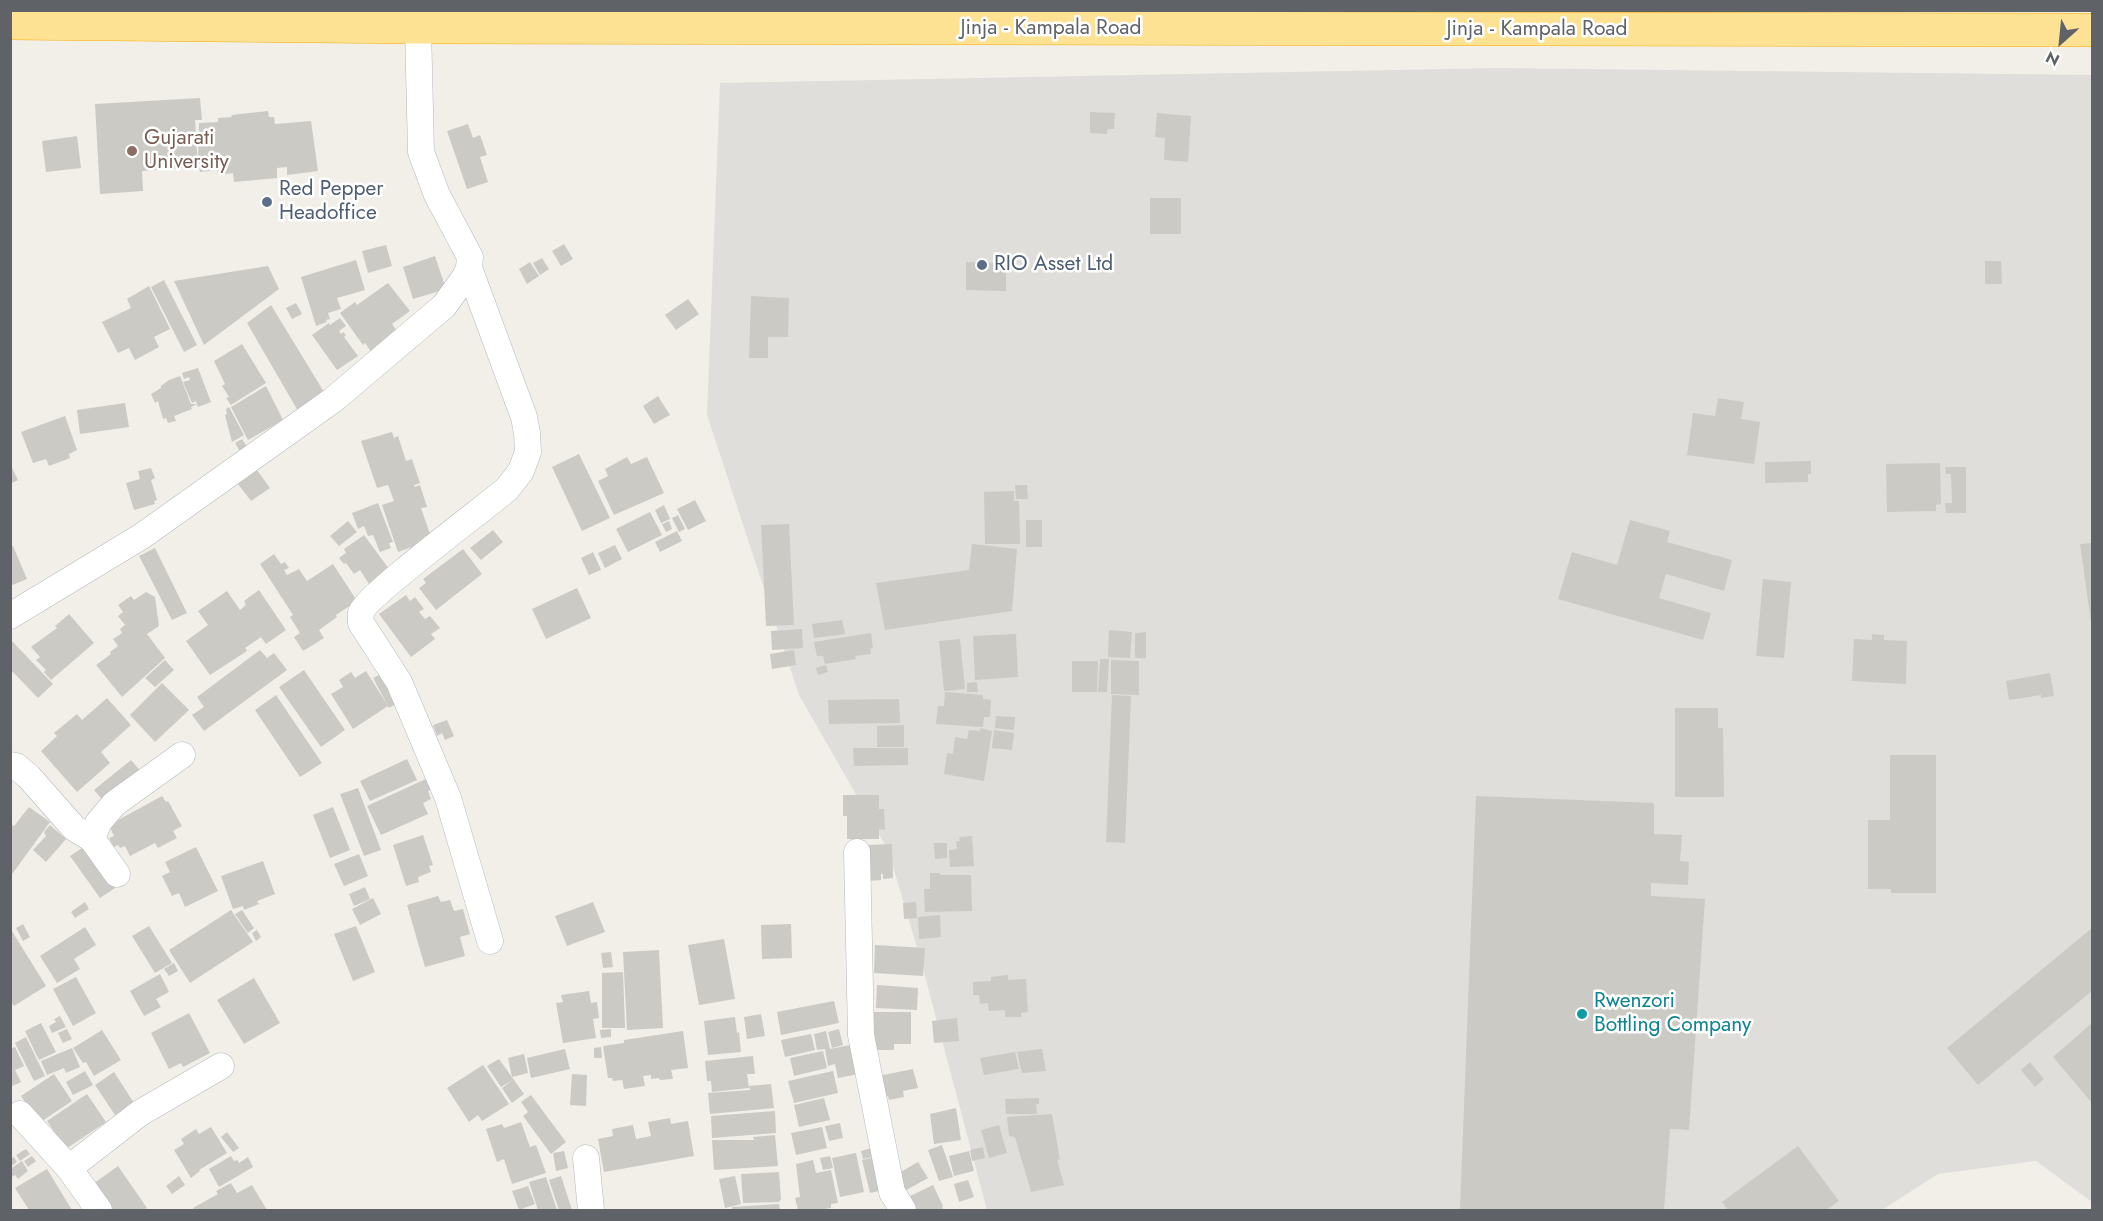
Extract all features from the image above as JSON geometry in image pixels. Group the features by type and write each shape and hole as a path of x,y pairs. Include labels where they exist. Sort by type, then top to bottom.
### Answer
{"highway":[{"name":"Jinja - Kampala Road","path":"10,22 418,27 2092,30"}],"street":[{"path":"10,616 142,536 333,400 444,306 465,278 470,257 437,195 421,152 418,27"},
{"path":"469,268 524,417 528,452 521,471 507,489 366,604 361,613 361,622 399,682 448,798 490,941"},
{"path":"92,838 98,823 114,804 182,755"},
{"path":"10,765 16,766 29,777 74,828 92,838 117,874"},
{"path":"857,852 861,1035 892,1192 903,1210"},
{"path":"69,1168 140,1113 221,1066"},
{"path":"20,1114 69,1168 99,1210"},
{"path":"586,1158 591,1210"}],"shaded area":[{"path":"1498,68 2092,75 2092,1202 2036,1161 1938,1174 1882,1210 987,1210 921,961 888,850 799,695 707,415 720,83"}],"building":[{"path":"200,98 202,120 195,120 198,167 142,171 143,191 100,194 95,104"},
{"path":"268,111 269,117 274,117 275,124 311,121 318,171 287,175 287,167 277,168 277,178 234,182 233,173 218,175 217,170 200,172 199,123 218,122 218,118 232,117 231,115"},
{"path":"1090,112 1115,113 1114,129 1108,129 1107,134 1090,133"},
{"path":"1157,113 1191,116 1188,162 1164,160 1165,138 1155,137"},
{"path":"468,124 473,138 480,135 487,155 480,157 488,182 467,189 447,131"},
{"path":"77,136 81,168 46,172 42,141"},
{"path":"1150,198 1181,198 1181,234 1150,234"},
{"path":"564,244 573,259 561,266 552,251"},
{"path":"386,245 392,266 368,273 362,251"},
{"path":"435,256 446,289 413,299 403,267"},
{"path":"542,258 549,269 540,275 533,263"},
{"path":"356,260 365,290 337,298 341,309 328,313 330,319 316,326 301,277"},
{"path":"1985,261 2001,261 2002,284 1985,284"},
{"path":"530,262 539,276 527,284 519,269"},
{"path":"966,262 1006,263 1006,291 966,290"},
{"path":"268,266 279,289 204,345 174,281"},
{"path":"164,280 197,345 184,352 151,287"},
{"path":"388,283 410,311 392,324 397,331 372,353 365,343 363,345 340,313 355,302 357,305"},
{"path":"149,286 170,329 154,337 159,347 135,360 129,348 118,353 102,322 131,308 127,299"},
{"path":"751,296 789,298 788,337 768,337 768,358 749,358"},
{"path":"688,299 699,314 676,330 665,315"},
{"path":"296,303 302,314 292,319 286,308"},
{"path":"271,305 324,392 298,411 247,323"},
{"path":"340,318 346,326 339,331 346,335 344,337 358,356 337,370 312,335"},
{"path":"242,344 266,383 231,405 226,398 229,397 222,386 225,384 214,361"},
{"path":"198,368 211,402 198,407 196,401 192,403 183,382 190,380 189,377 184,379 182,373"},
{"path":"180,376 191,404 197,404 191,407 192,409 174,416 176,421 168,423 166,418 163,419 158,401 155,403 151,394 169,380"},
{"path":"266,386 283,420 248,440 231,407"},
{"path":"658,396 670,415 654,424 643,406"},
{"path":"1718,398 1744,402 1741,419 1760,422 1754,464 1687,455 1693,413 1715,416"},
{"path":"125,403 129,427 80,434 77,410"},
{"path":"229,407 244,435 232,442 225,415"},
{"path":"65,416 77,450 69,454 70,458 49,466 46,459 33,463 21,432"},
{"path":"392,432 394,438 398,436 406,461 412,459 420,483 414,485 415,487 420,485 427,507 421,508 430,534 424,537 426,542 398,552 382,505 394,501 388,485 377,488 361,441"},
{"path":"242,439 248,448 241,453 235,443"},
{"path":"579,454 610,518 582,531 552,467"},
{"path":"627,457 631,464 647,457 664,493 614,515 598,481 608,476 605,469"},
{"path":"1811,461 1811,474 1808,474 1808,482 1765,483 1765,462"},
{"path":"1940,463 1941,504 1936,505 1936,511 1887,512 1886,464"},
{"path":"10,464 18,480 10,484"},
{"path":"1945,467 1966,467 1966,513 1946,513 1945,503 1952,503 1951,474 1946,474"},
{"path":"151,468 155,478 151,480 157,500 154,501 155,504 134,510 126,483 140,479 138,471"},
{"path":"257,470 270,488 251,501 238,484"},
{"path":"1015,485 1027,485 1028,499 1016,499"},
{"path":"1014,491 1014,501 1019,501 1020,544 985,544 984,492"},
{"path":"695,500 706,521 688,530 677,509"},
{"path":"378,503 393,542 389,543 391,548 380,552 373,535 368,536 364,526 358,529 352,513"},
{"path":"664,505 670,519 661,523 655,510"},
{"path":"650,512 662,535 628,552 616,529"},
{"path":"678,515 685,529 679,532 672,518"},
{"path":"1026,520 1042,520 1042,547 1026,547"},
{"path":"1630,520 1670,531 1667,542 1732,560 1724,591 1666,574 1659,598 1711,613 1703,640 1558,599 1572,552 1617,565"},
{"path":"348,521 357,532 339,546 330,536"},
{"path":"669,521 672,529 666,532 662,524"},
{"path":"789,524 794,625 766,626 761,525"},
{"path":"493,530 503,542 481,560 470,548"},
{"path":"677,531 682,541 660,552 655,542"},
{"path":"364,535 392,573 371,587 360,570 354,574 339,558 346,553 344,549"},
{"path":"2092,543 2092,622 2091,622 2080,544"},
{"path":"972,544 1017,549 1012,611 885,630 876,583 969,570"},
{"path":"615,545 622,559 605,568 598,553"},
{"path":"13,546 27,579 10,586 10,547"},
{"path":"155,548 187,613 172,620 139,556"},
{"path":"463,549 482,574 436,610 419,588 426,583 423,579"},
{"path":"593,552 601,570 589,575 581,558"},
{"path":"274,554 281,564 285,562 289,568 284,570 287,575 299,569 307,581 333,564 357,601 319,630 324,638 303,651 294,637 300,633 290,617 293,615 260,564"},
{"path":"1763,579 1791,582 1784,658 1756,656"},
{"path":"577,588 591,618 546,639 532,609"},
{"path":"259,590 286,630 266,644 261,637 245,648 247,651 210,675 186,641 208,625 198,611 227,591 240,610 246,605 244,601"},
{"path":"146,592 155,597 159,626 147,634 165,658 122,697 96,665 118,646 113,639 122,633 120,629 125,625 118,616 123,612 118,605 131,596 134,600"},
{"path":"406,595 410,601 415,597 424,609 419,612 425,619 430,616 440,628 431,634 435,639 411,657 379,614"},
{"path":"69,614 94,643 51,680 44,672 46,670 36,660 40,657 31,647 57,628 55,626"},
{"path":"842,620 845,634 814,638 812,624"},
{"path":"802,629 803,648 772,650 771,631"},
{"path":"1109,630 1132,632 1130,658 1108,657"},
{"path":"1146,632 1146,658 1135,658 1135,633"},
{"path":"871,633 873,648 870,649 871,654 825,664 823,656 817,656 814,642"},
{"path":"1016,634 1018,677 975,680 973,636"},
{"path":"1872,634 1884,635 1884,640 1907,641 1906,684 1852,681 1854,639 1872,640"},
{"path":"10,639 53,684 38,698 10,669"},
{"path":"960,639 965,689 944,691 939,641"},
{"path":"260,650 267,658 274,653 287,670 204,731 192,715 204,707 197,697"},
{"path":"794,650 796,665 772,669 770,654"},
{"path":"1100,659 1109,659 1107,692 1098,692"},
{"path":"165,660 174,670 155,687 145,678"},
{"path":"1111,660 1139,661 1139,695 1111,694"},
{"path":"1072,661 1098,661 1097,692 1072,692"},
{"path":"826,665 828,672 818,675 816,668"},
{"path":"304,670 345,730 321,747 279,687"},
{"path":"366,671 388,706 353,729 331,694 343,687 339,680 351,672 355,678"},
{"path":"385,672 401,701 389,708 373,678"},
{"path":"2050,673 2054,696 2041,698 2041,695 2009,700 2006,681"},
{"path":"977,682 978,692 967,692 967,683"},
{"path":"162,683 189,710 155,742 130,715"},
{"path":"945,692 983,695 983,699 991,700 990,717 984,717 983,727 936,724 938,706 944,706"},
{"path":"276,695 322,763 300,777 255,710"},
{"path":"1112,695 1131,696 1125,843 1106,842"},
{"path":"107,698 131,725 101,752 110,763 77,792 41,751 57,736 54,733 77,714 82,720"},
{"path":"899,699 900,723 829,724 828,700"},
{"path":"1675,708 1718,708 1718,728 1723,728 1724,797 1675,797"},
{"path":"996,716 1015,717 1014,730 995,728"},
{"path":"447,720 454,736 445,740 442,733 437,736 433,725"},
{"path":"904,725 904,747 877,747 877,726"},
{"path":"980,728 992,731 984,781 944,774 947,753 953,754 955,737 967,739 969,730 980,731"},
{"path":"994,730 1014,733 1012,750 992,748"},
{"path":"853,748 908,748 908,765 854,766"},
{"path":"1890,755 1936,755 1936,893 1891,893 1891,889 1868,889 1868,820 1890,820"},
{"path":"407,759 417,780 370,801 360,781"},
{"path":"131,760 143,774 106,804 94,790"},
{"path":"428,778 433,789 428,791 431,799 423,803 428,814 381,835 367,806"},
{"path":"358,788 381,850 364,856 340,794"},
{"path":"843,795 879,795 879,809 884,809 885,830 879,829 879,839 847,839 847,816 843,816"},
{"path":"162,796 166,802 168,801 182,826 173,831 177,838 158,848 155,843 130,856 125,846 114,847 109,838 114,836 109,825"},
{"name":"Rwenzori Bottling Company","path":"1476,796 1654,803 1654,834 1682,835 1680,861 1689,862 1688,885 1651,883 1651,896 1705,899 1689,1130 1670,1129 1664,1210 1460,1210"},
{"path":"29,807 50,822 10,877 10,824 14,826"},
{"path":"333,807 350,850 330,858 313,815"},
{"path":"50,825 66,839 46,862 33,850 46,836 44,832"},
{"path":"423,835 433,865 429,866 431,872 418,877 419,882 406,886 393,845"},
{"path":"972,836 974,866 950,867 949,850 957,849 956,842 960,841 959,837"},
{"path":"934,843 947,843 947,858 935,859"},
{"path":"892,844 893,878 883,879 883,874 881,874 881,880 868,881 866,845"},
{"path":"85,846 115,888 100,898 70,856"},
{"path":"196,847 218,891 185,907 179,893 172,896 162,876 170,872 165,862"},
{"path":"359,854 368,876 344,886 334,864"},
{"path":"263,861 275,894 257,901 259,904 244,910 243,906 233,909 221,876"},
{"path":"930,873 971,875 972,911 925,912 924,889 930,889"},
{"path":"365,887 370,899 354,906 349,894"},
{"path":"438,896 441,902 450,900 454,911 463,909 470,934 460,937 465,956 425,967 407,905"},
{"path":"373,898 381,914 360,925 352,909"},
{"path":"85,902 89,909 75,918 71,912"},
{"path":"593,902 605,932 567,946 555,916"},
{"path":"916,902 917,918 904,919 903,903"},
{"path":"231,910 253,942 190,983 169,950"},
{"path":"242,910 254,928 248,933 235,914"},
{"path":"940,915 941,937 919,939 918,917"},
{"path":"23,924 30,937 23,941 16,928"},
{"path":"791,924 792,958 762,959 761,925"},
{"path":"149,926 172,963 155,973 132,936"},
{"path":"356,926 375,972 353,981 334,934"},
{"path":"85,927 96,945 74,959 80,969 57,983 40,956"},
{"path":"10,928 46,986 14,1006 10,1000"},
{"path":"2092,928 2092,991 1978,1085 1947,1048"},
{"path":"257,930 261,937 256,941 252,933"},
{"path":"724,939 735,999 699,1005 688,945"},
{"path":"875,945 925,948 923,976 874,973"},
{"path":"659,950 663,1028 627,1030 623,952"},
{"path":"611,952 613,967 603,968 601,953"},
{"path":"174,963 178,971 169,976 164,969"},
{"path":"623,972 625,1028 602,1028 602,973"},
{"path":"160,974 169,992 156,999 161,1007 144,1016 130,991"},
{"path":"1008,975 1008,980 1026,979 1028,1012 1021,1013 1021,1017 1005,1017 1005,1010 989,1011 988,1003 980,1004 979,995 973,995 973,982 991,981 991,977"},
{"path":"76,977 96,1013 73,1026 53,989"},
{"path":"254,978 280,1023 244,1044 217,1000"},
{"path":"877,985 918,988 917,1010 876,1008"},
{"path":"589,991 591,1003 597,1002 599,1018 593,1019 596,1038 563,1043 556,1003 563,1002 561,995"},
{"path":"834,1001 839,1023 781,1035 777,1012"},
{"path":"874,1012 911,1012 911,1044 894,1044 894,1050 873,1050"},
{"path":"189,1013 210,1053 183,1067 181,1063 169,1069 151,1033"},
{"path":"761,1014 765,1036 747,1039 744,1017"},
{"path":"60,1016 66,1027 52,1033 49,1026 56,1022 54,1019"},
{"path":"735,1017 741,1052 708,1055 704,1021"},
{"path":"957,1018 959,1041 934,1043 932,1021"},
{"path":"41,1023 56,1052 39,1060 25,1031"},
{"path":"2092,1023 2092,1103 2053,1057"},
{"path":"67,1029 72,1039 63,1043 58,1033"},
{"path":"611,1029 611,1037 601,1038 600,1030"},
{"path":"839,1029 843,1045 832,1048 828,1032"},
{"path":"102,1030 121,1060 94,1076 86,1062 83,1063 73,1048"},
{"path":"683,1031 688,1068 671,1070 673,1079 660,1080 659,1078 651,1079 651,1075 643,1076 645,1086 624,1089 622,1080 613,1081 612,1078 608,1078 603,1046 624,1043 624,1040"},
{"path":"826,1031 830,1049 850,1045 859,1074 838,1078 835,1064 828,1066 825,1049 817,1050 814,1034"},
{"path":"811,1034 815,1050 785,1057 781,1040"},
{"path":"26,1037 45,1076 34,1081 15,1043"},
{"path":"15,1047 24,1066 15,1070 21,1082 10,1087 10,1049"},
{"path":"601,1047 602,1058 594,1058 594,1048"},
{"path":"72,1048 80,1067 66,1073 64,1068 47,1075 41,1061"},
{"path":"565,1049 570,1069 531,1078 527,1058"},
{"path":"1042,1049 1046,1071 1022,1073 1017,1052"},
{"path":"823,1051 827,1068 794,1076 790,1058"},
{"path":"1015,1052 1019,1069 984,1075 980,1058"},
{"path":"524,1054 528,1073 512,1077 508,1058"},
{"path":"753,1056 755,1074 747,1074 749,1088 712,1092 711,1081 707,1081 705,1061"},
{"path":"499,1059 524,1094 512,1103 502,1088 513,1080 501,1087 487,1066"},
{"path":"2030,1062 2044,1079 2035,1087 2021,1070"},
{"path":"483,1065 509,1104 482,1121 478,1115 469,1122 447,1088"},
{"path":"913,1069 918,1088 903,1091 904,1097 889,1100 888,1096 883,1098 878,1076"},
{"path":"85,1071 93,1085 73,1095 66,1082"},
{"path":"833,1071 838,1093 794,1103 788,1081"},
{"path":"114,1072 134,1103 115,1115 95,1085"},
{"path":"54,1074 72,1101 39,1123 21,1096"},
{"path":"572,1074 587,1075 586,1106 570,1105"},
{"path":"771,1084 774,1108 710,1114 708,1093 750,1090 749,1086"},
{"path":"87,1094 106,1122 66,1149 47,1121"},
{"path":"531,1095 566,1142 551,1154 523,1116 528,1112 521,1102"},
{"path":"824,1098 830,1120 799,1127 794,1105"},
{"path":"1039,1098 1039,1104 1036,1104 1037,1114 1006,1114 1005,1099"},
{"path":"956,1108 961,1140 934,1144 930,1114"},
{"path":"775,1111 776,1133 712,1138 711,1116"},
{"path":"1052,1114 1060,1160 1057,1159 1064,1185 1031,1192 1015,1137 1009,1136 1007,1117"},
{"path":"670,1118 671,1124 688,1121 694,1156 604,1172 598,1139 613,1136 612,1129 633,1125 636,1139 651,1136 648,1122"},
{"path":"521,1122 530,1147 536,1145 546,1173 512,1184 504,1159 497,1162 486,1129 502,1124 504,1128"},
{"path":"840,1123 843,1138 829,1141 825,1126"},
{"path":"999,1125 1007,1153 989,1158 981,1130"},
{"path":"211,1127 227,1153 199,1170 191,1178 174,1150 184,1144 181,1139 196,1129 199,1134"},
{"path":"822,1127 827,1148 796,1155 791,1133"},
{"path":"227,1132 239,1148 233,1152 221,1137"},
{"path":"775,1135 778,1166 714,1170 712,1140 754,1140 753,1137"},
{"path":"942,1145 953,1177 939,1181 928,1150"},
{"path":"1798,1146 1839,1201 1826,1210 1728,1210 1722,1202"},
{"path":"983,1147 985,1158 972,1161 970,1150"},
{"path":"871,1148 873,1157 863,1159 861,1151"},
{"path":"26,1149 30,1154 20,1161 16,1155"},
{"path":"564,1151 568,1168 556,1171 553,1153"},
{"path":"969,1151 974,1171 954,1176 949,1156"},
{"path":"856,1153 864,1192 840,1197 832,1158"},
{"path":"32,1156 36,1161 28,1167 24,1161"},
{"path":"231,1156 239,1163 248,1157 253,1167 219,1187 209,1169"},
{"path":"830,1156 833,1168 823,1170 820,1158"},
{"path":"14,1157 17,1162 10,1167 10,1159"},
{"path":"876,1157 884,1190 870,1193 862,1160"},
{"path":"813,1160 816,1173 831,1170 838,1203 831,1204 831,1208 798,1210 795,1198 800,1197 796,1164"},
{"path":"22,1161 28,1171 18,1179 15,1175 10,1178 10,1169"},
{"path":"918,1162 928,1178 901,1193 892,1177"},
{"path":"118,1166 147,1208 111,1210 93,1184"},
{"path":"47,1169 72,1210 29,1210 15,1188"},
{"path":"779,1172 781,1199 779,1202 743,1203 741,1174"},
{"path":"179,1176 185,1185 172,1194 166,1186"},
{"path":"561,1176 572,1210 559,1210 549,1180"},
{"path":"735,1176 741,1204 725,1208 719,1179"},
{"path":"546,1177 557,1210 538,1210 529,1182"},
{"path":"968,1180 974,1197 959,1202 954,1184"},
{"path":"231,1183 237,1193 252,1185 267,1210 195,1210 193,1208 218,1194 216,1191"},
{"path":"933,1185 943,1210 913,1210 906,1198"},
{"path":"528,1186 535,1204 519,1210 512,1191"},
{"path":"779,1204 780,1210 732,1210 732,1207"}],"place":[{"name":"Gujarati University","path":"132,151"},
{"name":"Red Pepper Headoffice","path":"267,202"},
{"name":"RIO Asset Ltd","path":"982,265"},
{"name":"Rwenzori Bottling Company","path":"1582,1014"}]}
